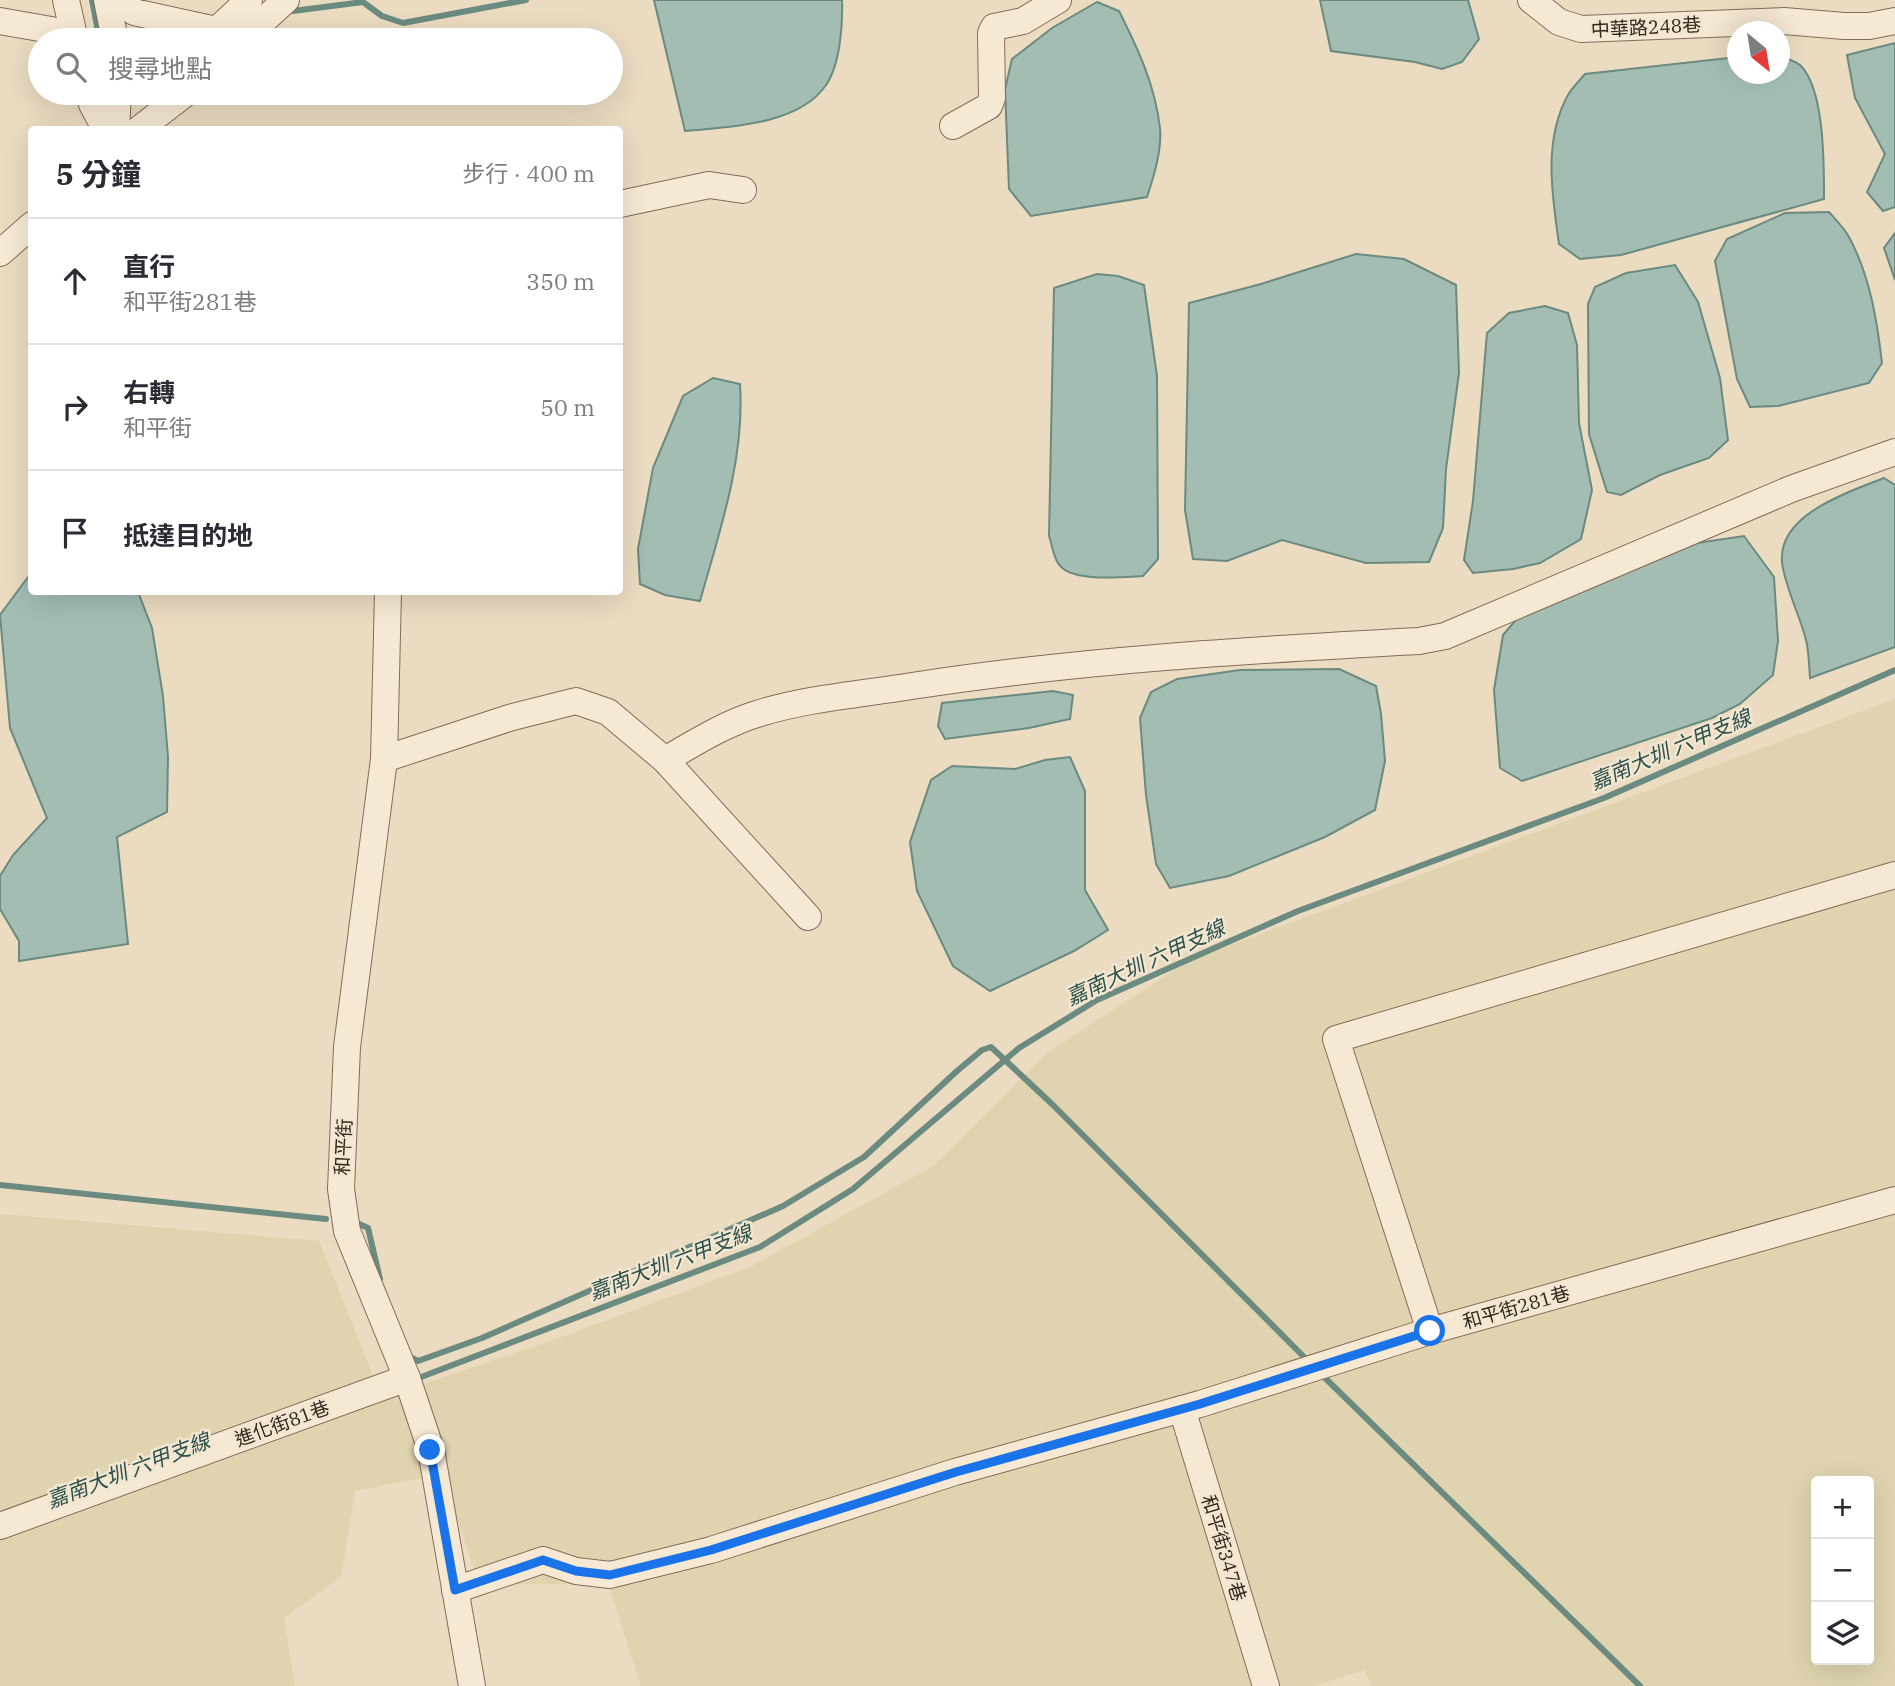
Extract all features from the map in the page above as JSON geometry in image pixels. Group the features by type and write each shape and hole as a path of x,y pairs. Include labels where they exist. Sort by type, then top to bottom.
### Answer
{"street":[{"path":"66,0 72,28"},
{"path":"107,0 113,28"},
{"path":"123,0 134,12 188,28"},
{"path":"218,28 248,0"},
{"path":"255,28 286,0"},
{"path":"953,126 989,106 992,98 991,33 994,27 1023,22 1058,0"},
{"name":"中華路248巷","path":"1531,0 1559,22 1581,29 1784,21 1870,26 1895,21"},
{"path":"0,21 40,28"},
{"path":"93,105 104,126"},
{"path":"116,126 117,105"},
{"path":"132,126 149,105"},
{"path":"143,126 170,105"},
{"path":"623,203 709,185 743,190"},
{"path":"0,253 28,228"},
{"path":"666,760 726,725 761,712 984,674 1444,636 1791,488 1895,452"},
{"name":"和平街","path":"388,595 385,621 384,759 347,1047 341,1189 347,1231 407,1378 430,1450 472,1686"},
{"path":"384,759 509,718 576,701 608,712 666,760 808,917"},
{"path":"1430,1331 1336,1039 1895,876"},
{"name":"和平街281巷","path":"455,1590 543,1560 576,1571 610,1575 711,1550 956,1472 1182,1409 1430,1331 1895,1200"},
{"name":"進化街81巷","path":"0,1526 407,1378"},
{"name":"和平街347巷","path":"1182,1409 1266,1686"}],"shaded area":[{"path":"654,0 842,0 840,44 831,77 814,98 781,116 762,122 685,131"},
{"path":"1320,0 1468,0 1479,39 1462,62 1442,69 1415,62 1331,51"},
{"path":"1097,2 1119,11 1139,53 1158,112 1159,154 1147,197 1031,216 1009,189 1005,89 1012,59 1052,28"},
{"path":"1895,43 1895,207 1883,211 1867,192 1885,154 1855,98 1847,55"},
{"path":"1727,58 1727,84 1790,84 1790,60 1793,61 1800,65 1808,76 1819,109 1824,199 1621,255 1580,259 1559,244 1552,187 1552,149 1560,112 1568,95 1585,74"},
{"path":"1829,212 1847,234 1862,267 1875,315 1882,363 1869,383 1778,406 1750,407 1737,379 1715,261 1727,239 1785,213"},
{"path":"1895,233 1895,280 1884,248"},
{"path":"1356,254 1404,259 1456,285 1459,373 1446,469 1443,528 1429,562 1366,563 1282,540 1227,561 1193,559 1185,510 1189,303"},
{"path":"1675,265 1698,302 1720,378 1728,440 1709,458 1660,475 1621,495 1607,492 1589,434 1588,304 1595,287 1626,273"},
{"path":"1097,274 1118,276 1144,285 1157,376 1158,559 1143,576 1110,578 1073,574 1058,563 1049,536 1054,288"},
{"path":"1545,306 1568,313 1577,345 1579,423 1592,490 1581,539 1540,563 1473,573 1464,560 1473,501 1487,333 1509,313"},
{"path":"713,378 740,384 741,412 729,494 700,601 665,595 640,584 638,549 653,468 683,396"},
{"path":"1884,478 1895,485 1895,647 1810,678 1806,640 1783,571 1784,545 1791,531 1818,507"},
{"path":"1744,536 1774,577 1778,641 1773,675 1740,704 1712,718 1522,781 1500,768 1494,690 1503,635 1520,615 1600,577 1697,543"},
{"path":"28,577 28,595 139,595 152,628 163,696 168,757 167,812 117,837 128,944 19,961 19,941 0,909 0,876 13,855 47,818 10,728 0,615"},
{"path":"1339,669 1376,686 1385,761 1375,810 1325,837 1229,876 1170,888 1156,864 1146,795 1140,718 1151,692 1177,679 1240,670"},
{"path":"1053,691 1073,695 1070,719 1029,728 945,739 938,726 942,703"},
{"path":"1895,699 1895,1686 1371,1686 1365,1670 1314,1686 641,1686 608,1583 480,1585 441,1474 355,1491 341,1577 284,1618 295,1686 0,1686 0,1214 319,1241 382,1398 559,1338 750,1267 933,1166 1047,1053 1188,961"},
{"path":"1070,757 1085,791 1085,890 1108,930 1074,951 990,991 953,966 917,891 910,842 931,780 952,766 1015,769 1045,760"}],"waterway":[{"path":"92,0 97,28"},
{"path":"293,11 363,2 382,16 403,23 526,0"},
{"name":"嘉南大圳 六甲支線","path":"416,1379 760,1247 853,1189 1019,1048 1097,1000 1298,911 1604,798 1895,670"},
{"path":"406,1355 418,1361 482,1338 783,1206 864,1157 957,1071 982,1050 991,1047 1052,1104 1308,1361"},
{"path":"0,1185 326,1219"},
{"path":"357,1223 368,1228 380,1279"},
{"path":"1321,1374 1640,1686"}],"route":[{"path":"430,1450 439,1488 455,1590 543,1560 576,1571 610,1575 711,1550 956,1472 1200,1404 1430,1331"}]}
